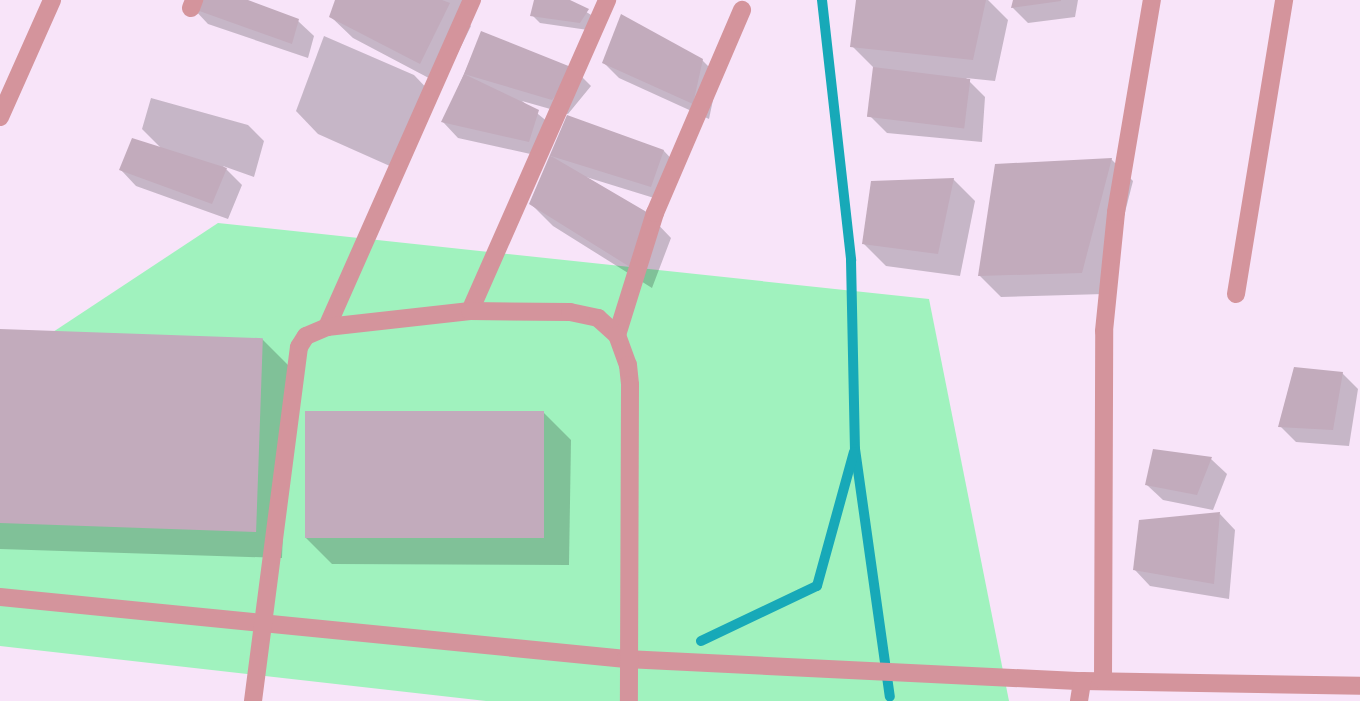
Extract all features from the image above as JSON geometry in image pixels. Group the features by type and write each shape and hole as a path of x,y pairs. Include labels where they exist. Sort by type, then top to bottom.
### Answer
{"street":[{"path":"0,117 52,0"},
{"path":"327,327 472,0"},
{"path":"470,311 607,0"},
{"path":"1103,681 1104,331 1116,212 1152,0"},
{"path":"1236,294 1284,0"},
{"path":"617,335 655,213 742,10"},
{"path":"253,701 260,625 299,347 306,336 327,327 470,311 570,312 598,318 617,335 628,365 630,385 626,659 629,701"},
{"path":"0,597 260,625 626,659 1082,681 1360,686"},
{"path":"1079,701 1082,681"}],"green space":[{"path":"218,223 929,299 1009,701 486,701 0,646 0,367"}],"building":[{"path":"200,0 248,0 299,19 292,44 191,8"},
{"path":"335,0 442,0 450,3 420,64 329,17"},
{"path":"534,0 570,0 589,9 580,23 530,16"},
{"path":"856,0 986,0 973,60 850,47"},
{"path":"1013,0 1061,0 1061,1 1011,8"},
{"path":"621,14 703,59 693,104 602,63"},
{"path":"481,31 576,69 552,100 464,74"},
{"path":"873,67 970,79 964,129 867,117"},
{"path":"464,74 539,110 529,142 441,122"},
{"path":"567,115 664,150 651,187 551,156 650,214 630,267 529,204"},
{"path":"132,138 227,168 212,204 119,170"},
{"path":"1112,158 1082,273 978,276 995,164"},
{"path":"954,178 938,254 862,244 871,181"},
{"path":"0,329 263,338 256,532 0,523"},
{"path":"1294,367 1343,372 1333,430 1278,427"},
{"path":"305,411 544,411 544,538 305,538"},
{"path":"1153,449 1212,457 1197,495 1145,485"},
{"path":"1220,512 1214,584 1133,570 1139,520"}],"waterway":[{"path":"822,0 851,260 855,449 890,697"},
{"path":"701,641 817,586 854,452"}]}
